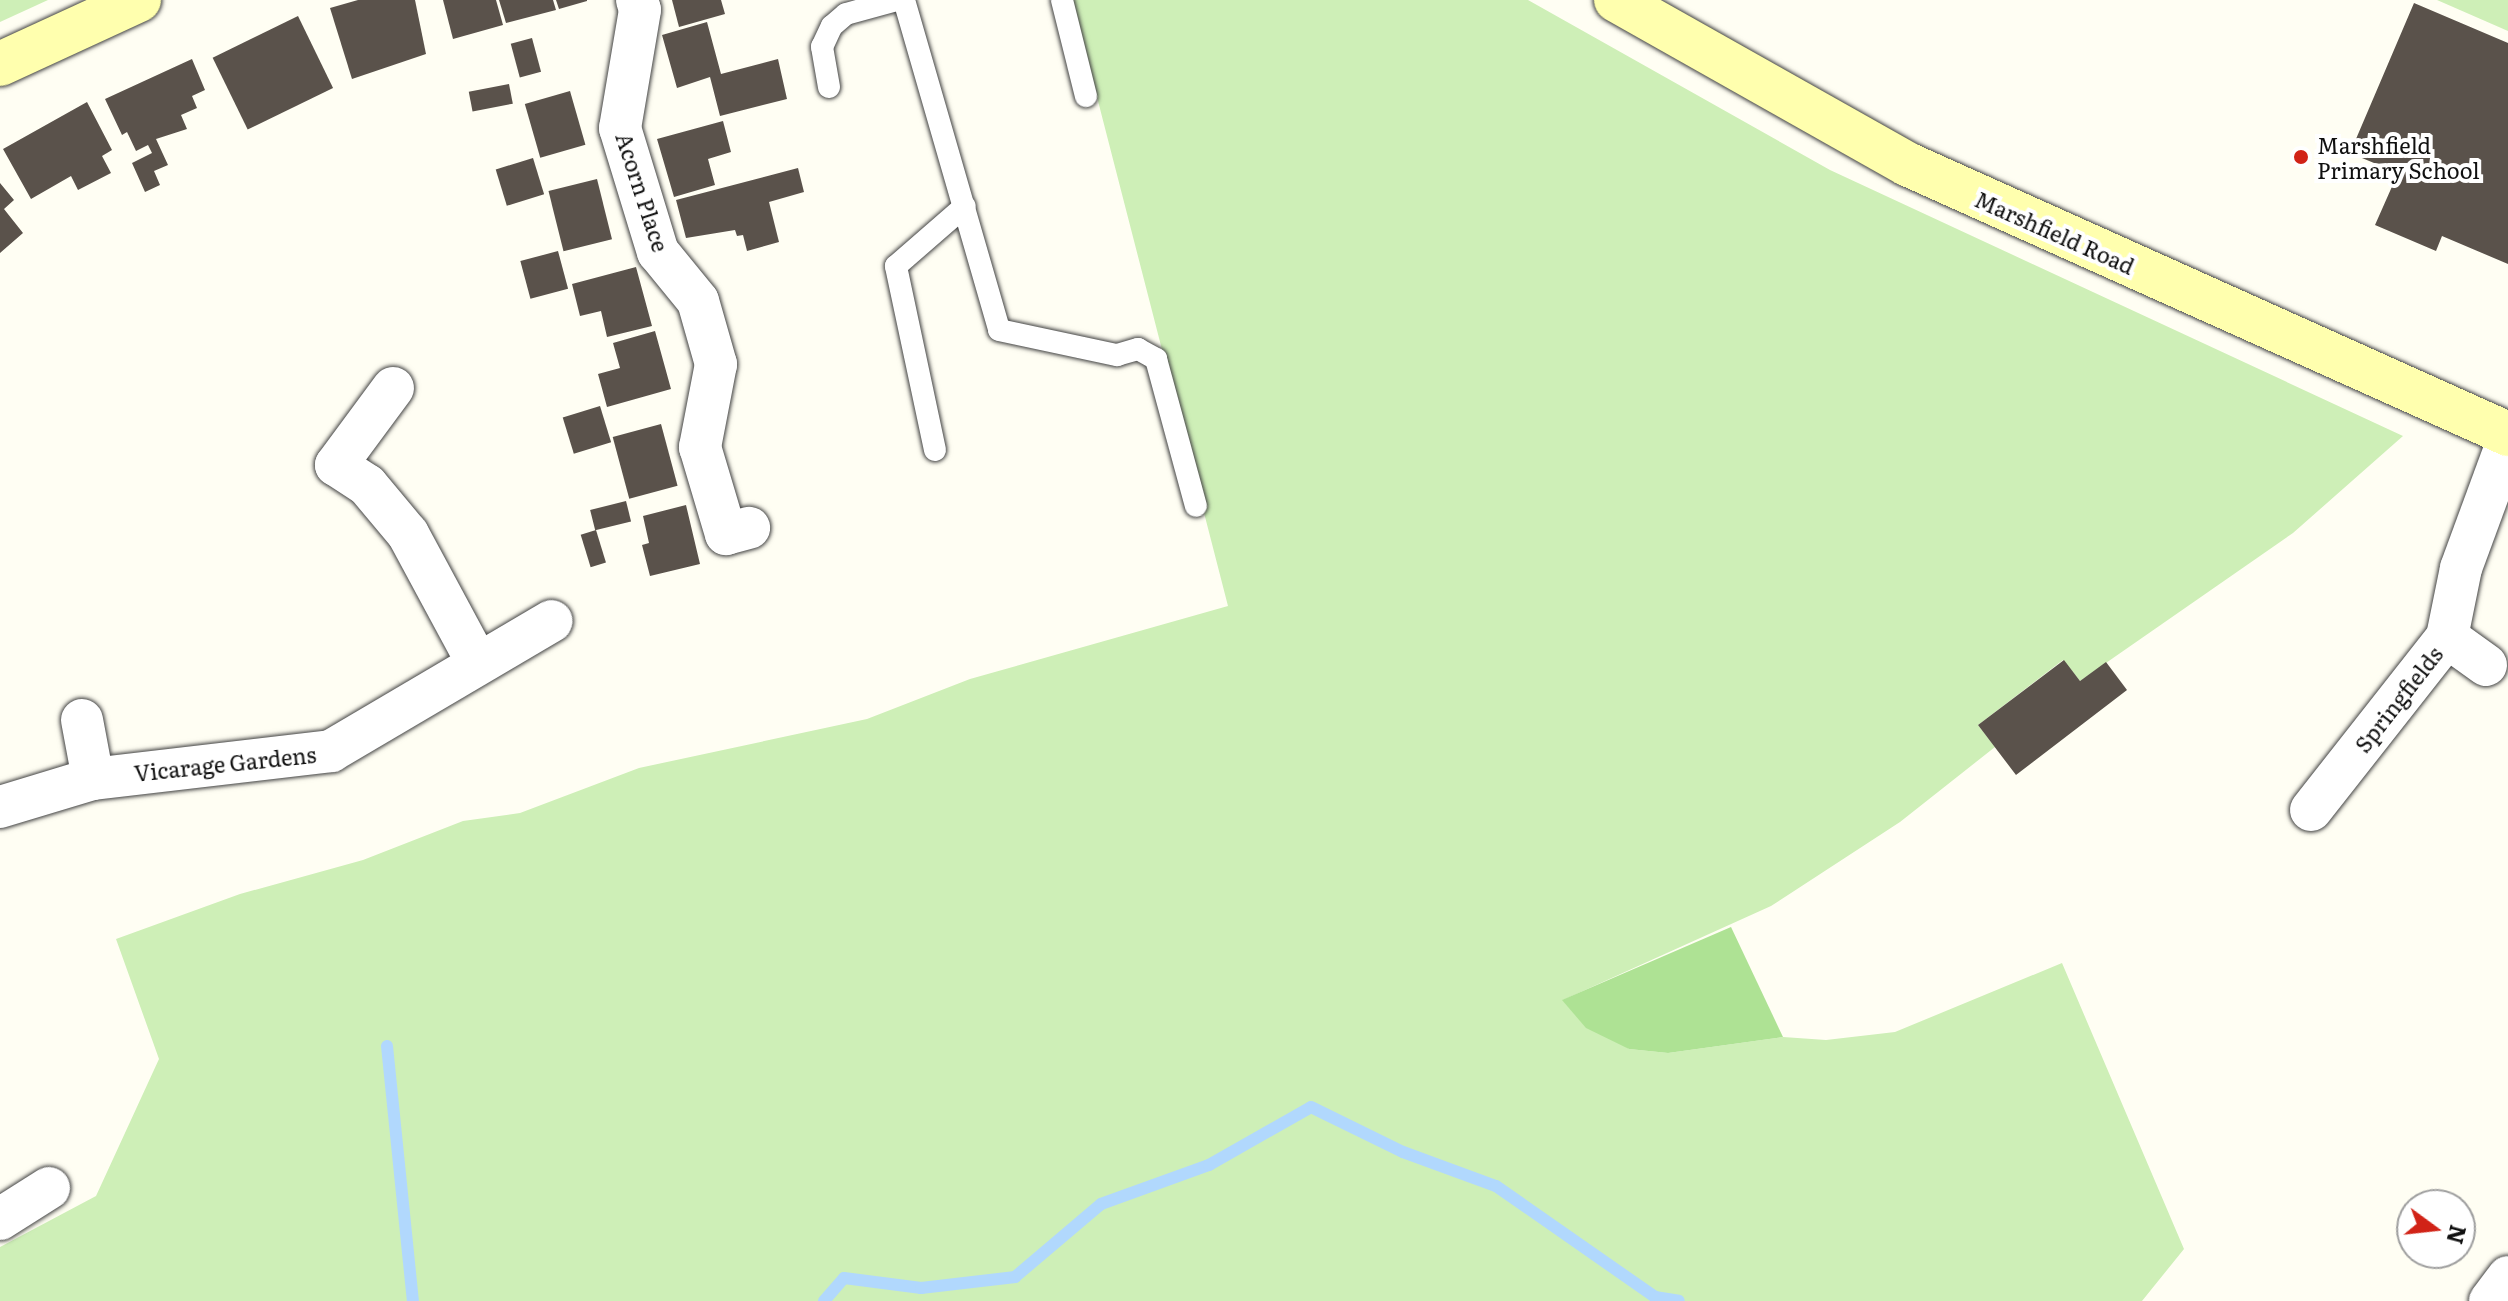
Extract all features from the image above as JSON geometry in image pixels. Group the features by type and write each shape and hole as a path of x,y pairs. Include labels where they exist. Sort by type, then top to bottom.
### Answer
{"street":[{"path":"0,64 139,0"},
{"name":"Acorn Place","path":"637,0 640,10 620,128 658,252 698,301 716,364 700,447 726,534 749,528"},
{"name":"Marshfield Road","path":"1616,0 1907,164 2508,434"},
{"path":"393,388 336,465 367,485 408,534 477,662"},
{"name":"Springfields","path":"2311,810 2447,637 2461,568 2508,440"},
{"name":"Vicarage Gardens","path":"0,807 93,779 331,751 413,707 477,662 552,621"},
{"path":"2447,637 2486,665"},
{"path":"82,720 93,779"},
{"path":"0,1219 49,1188"},
{"path":"2490,1301 2508,1277"}],"lane":[{"path":"829,87 822,47 832,26 846,14 897,0"},
{"path":"904,0 999,330 1117,355 1138,349 1156,359 1196,506"},
{"path":"1062,0 1086,96"},
{"path":"935,450 896,266 965,206"}],"green space":[{"path":"0,0 48,0 0,22"},
{"path":"1072,0 1528,0 1830,170 2403,436 2293,533 2080,681 2063,660 1978,725 1995,747 1900,822 1771,906 1563,1000 1629,1049 1668,1053 1783,1037 1826,1040 1895,1032 2062,963 2184,1249 2142,1301 0,1301 0,1247 96,1196 159,1059 116,939 240,894 363,860 463,821 520,813 639,768 867,719 970,679 1228,606"},
{"path":"2437,0 2508,0 2508,31"},
{"path":"1731,927 1783,1037 1668,1053 1629,1049 1586,1028 1562,1000"}],"building":[{"path":"358,0 415,0 426,54 352,79 330,8"},
{"path":"443,0 496,0 503,25 453,39"},
{"path":"499,0 553,0 556,10 506,23"},
{"path":"556,0 587,0 587,1 559,9"},
{"path":"672,0 721,0 725,14 679,27"},
{"path":"2414,3 2508,43 2508,264 2442,236 2436,251 2375,225 2398,173 2350,153"},
{"path":"298,16 333,88 248,130 213,58"},
{"path":"707,22 721,74 778,59 787,99 720,116 710,77 677,88 662,35"},
{"path":"532,38 541,72 520,78 511,44"},
{"path":"192,59 205,90 192,96 197,108 181,115 187,129 156,139 168,165 154,171 160,185 145,192 132,163 152,153 148,145 136,151 127,132 122,135 105,99"},
{"path":"509,84 513,104 473,111 469,92"},
{"path":"570,91 585,145 540,158 525,104"},
{"path":"87,102 112,150 102,156 111,173 78,190 71,176 31,199 3,149"},
{"path":"723,121 731,152 708,159 715,185 674,197 657,139"},
{"path":"533,158 544,194 507,206 496,169"},
{"path":"798,168 804,192 769,202 779,242 747,251 743,235 737,236 735,230 686,238 676,200"},
{"path":"597,179 612,239 563,251 548,191"},
{"path":"0,183 14,200 4,209 23,233 0,253"},
{"path":"558,251 568,289 530,299 520,261"},
{"path":"636,267 652,326 607,337 601,311 580,316 572,284"},
{"path":"655,331 671,389 607,407 598,374 620,368 613,343"},
{"path":"600,406 611,442 574,454 563,417"},
{"path":"661,424 678,486 629,499 613,437"},
{"path":"626,501 631,521 595,530 590,510"},
{"path":"686,505 700,564 650,576 642,545 649,543 643,516"},
{"path":"596,530 606,563 591,567 581,535"},
{"path":"2064,660 2080,681 2106,662 2127,690 2016,775 1978,725"}],"waterway":[{"path":"387,1046 413,1301"},
{"path":"824,1301 844,1278 921,1288 1015,1277 1101,1204 1209,1165 1311,1107 1403,1152 1496,1186 1655,1297 1679,1301"}],"place":[{"name":"Marshfield Primary School","path":"2301,157"}]}
